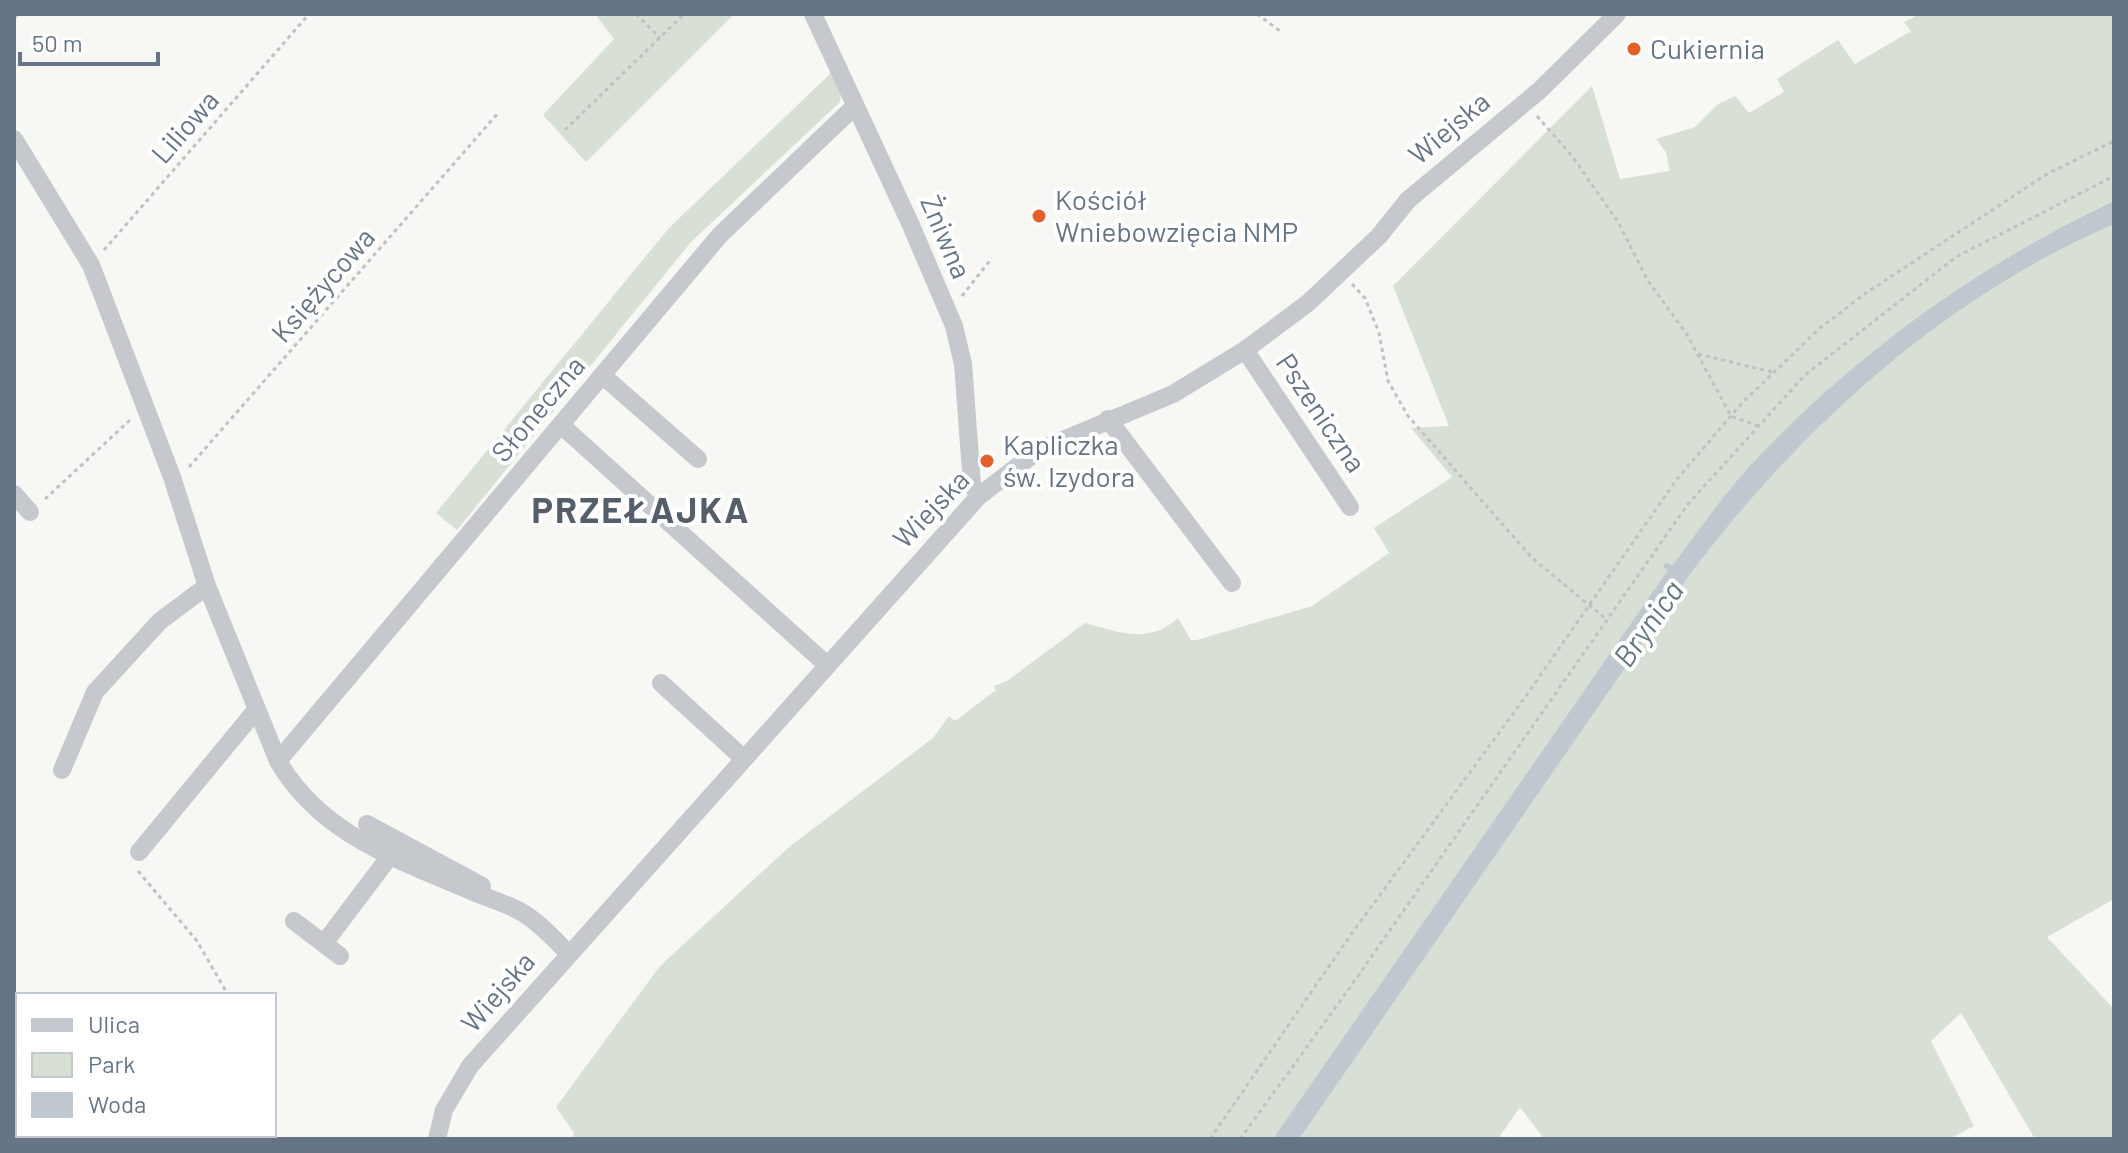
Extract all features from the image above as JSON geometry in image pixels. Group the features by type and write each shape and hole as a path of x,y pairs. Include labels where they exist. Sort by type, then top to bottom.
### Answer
{"street":[{"name":"Żniwna","path":"813,14 954,326 963,364 972,485 979,496"},
{"name":"Wiejska","path":"437,1139 444,1110 461,1077 979,496 1039,450 1173,394 1245,350 1341,272 1426,183 1525,102 1617,14"},
{"name":"Słoneczna","path":"278,761 720,235 855,106"},
{"path":"14,139 91,265 172,477 207,586 256,710 278,761 292,784 329,821 390,856 524,913"},
{"name":"Pszeniczna","path":"1245,350 1350,507"},
{"path":"602,375 698,459"},
{"path":"1108,419 1232,583"},
{"path":"561,425 827,665"},
{"path":"14,494 30,512"},
{"path":"62,770 95,692 160,621 207,586"},
{"path":"661,683 744,759"},
{"path":"139,852 256,710"},
{"path":"367,824 455,869 524,913 569,954"},
{"path":"325,942 390,856"},
{"path":"294,921 340,956"}],"path":[{"name":"Liliowa","path":"91,265 309,14"},
{"path":"636,14 660,38"},
{"path":"565,130 684,14"},
{"path":"1257,14 1280,31"},
{"path":"1525,102 1572,156 1618,222 1648,281 1698,354 1731,416 1758,426"},
{"name":"Księżycowa","path":"172,477 196,463 499,112"},
{"path":"1210,1139 1352,933 1589,608 1677,479 1731,416 1820,328 1866,293 2047,174 2114,141"},
{"path":"1240,1139 1346,993 1688,504 1758,426 1805,375 1956,257 2114,176"},
{"path":"959,299 992,258"},
{"path":"1341,272 1365,298 1379,333 1388,381 1408,416 1532,558 1606,619"},
{"path":"1698,354 1774,372"},
{"path":"30,512 145,407"},
{"path":"139,852 131,862 197,941 227,993"}],"green space":[{"path":"595,14 734,14 586,162 543,115 614,39"},
{"path":"1920,14 2114,14 2114,899 2047,937 2114,1009 2114,1139 2035,1139 1961,1013 1931,1041 1974,1126 1949,1139 1544,1139 1520,1107 1498,1139 572,1139 574,1133 556,1107 660,966 789,847 933,738 949,716 955,721 996,690 994,686 1007,681 1085,623 1144,634 1167,626 1178,618 1191,640 1197,640 1312,606 1389,553 1374,528 1452,477 1411,428 1449,426 1393,286 1592,86 1620,179 1670,171 1666,152 1656,139 1695,127 1718,104 1735,96 1749,113 1784,92 1777,79 1838,40 1855,64 1911,31 1904,22"},
{"path":"832,72 841,93 840,102 691,242 457,530 436,513 668,229"}],"water":[{"name":"Brynica","path":"2114,201 2114,224 2051,254 1991,289 1934,329 1828,418 1779,468 1690,574 1299,1139 1273,1139 1668,570 1663,567 1666,562 1672,566 1740,477 1832,386 1920,316 2014,254"}],"place":[{"name":"Cukiernia","path":"1634,49"},
{"name":"Kościół Wniebowzięcia NMP","path":"1039,216"},
{"name":"Kapliczka św. Izydora","path":"987,461"}],"district":[{"name":"PRZEŁAJKA","path":"641,510"}]}
